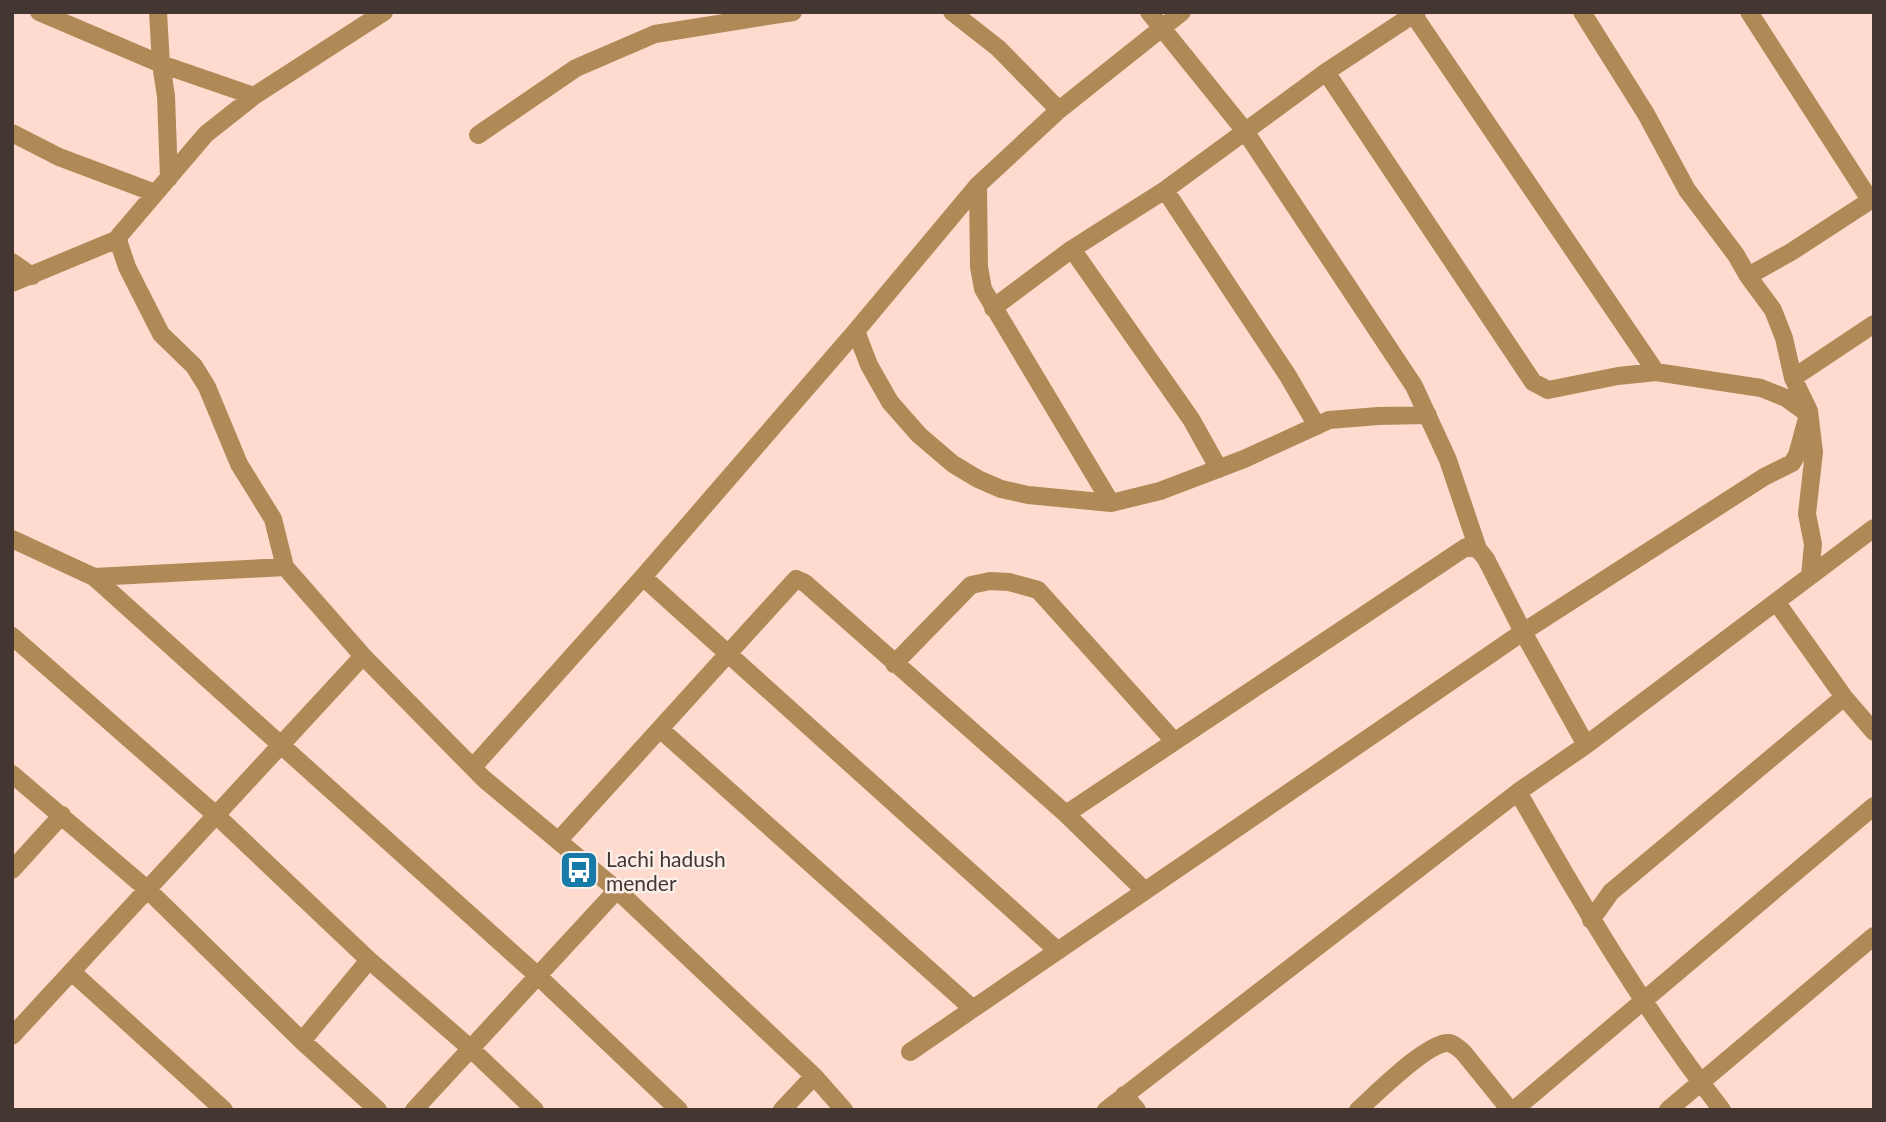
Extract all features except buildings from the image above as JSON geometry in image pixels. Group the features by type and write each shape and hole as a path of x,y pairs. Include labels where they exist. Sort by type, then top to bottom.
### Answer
{"street":[{"path":"39,12 160,64 254,96"},
{"path":"158,12 160,64 166,96 169,178"},
{"path":"12,283 118,239 138,210 206,134 254,96 384,12"},
{"path":"478,135 576,68 655,34 793,12"},
{"path":"952,12 998,48 1059,110"},
{"path":"1149,12 1160,29 1245,131 1414,386 1448,460 1478,549 1486,559 1586,746"},
{"path":"473,767 643,577 856,331 978,185 1059,110 1182,12"},
{"path":"1582,12 1657,132 1687,190 1773,310 1784,338 1793,378 1809,412 1814,452 1807,514"},
{"path":"1748,276 1791,252 1872,199 1749,12"},
{"path":"993,308 1072,248 1165,190 1326,72 1415,13 1656,372"},
{"path":"1326,72 1533,382 1548,390 1618,376 1656,372 1760,388 1786,398 1809,412"},
{"path":"12,133 59,157 155,193"},
{"path":"978,185 979,267 983,289 1111,503"},
{"path":"1165,190 1288,376 1317,426"},
{"path":"118,239 127,267 161,334 194,366 208,387 239,464 273,519 285,568 363,656 484,779 617,890 814,1076 844,1110"},
{"path":"1072,248 1191,419 1219,469"},
{"path":"12,262 32,276"},
{"path":"1793,378 1874,324"},
{"path":"856,331 869,365 890,402 919,435 953,464 978,480 1028,495 1111,503 1160,491 1219,469 1329,420 1428,415"},
{"path":"1809,412 1796,458 1798,490 1807,514 1813,544 1810,576"},
{"path":"910,1052 1523,632 1796,458"},
{"path":"1106,1110 1518,792 1586,746 1874,528"},
{"path":"12,539 94,577 282,743 538,976 679,1110"},
{"path":"1066,814 1466,547 1478,549"},
{"path":"94,577 285,568"},
{"path":"643,577 1058,951"},
{"path":"558,841 796,579 805,583 1066,814 1145,891"},
{"path":"894,664 971,585 990,581 1009,582 1038,590 1174,741"},
{"path":"1777,603 1844,697 1874,732"},
{"path":"12,636 216,816 369,960 536,1110"},
{"path":"12,1036 363,656"},
{"path":"1591,920 1611,892 1844,697"},
{"path":"660,729 973,1009"},
{"path":"12,774 148,890 302,1041 378,1110"},
{"path":"1518,792 1591,920 1643,1001 1722,1110"},
{"path":"1358,1110 1422,1054 1446,1043 1463,1052 1512,1110 1874,806"},
{"path":"12,870 62,814"},
{"path":"414,1110 617,890"},
{"path":"1668,1110 1874,936"},
{"path":"302,1041 369,960"},
{"path":"72,972 224,1110"},
{"path":"782,1110 814,1076"},
{"path":"1124,1095 1138,1110"}],"place":[{"name":"Lachi hadush mender","path":"579,870"}]}
